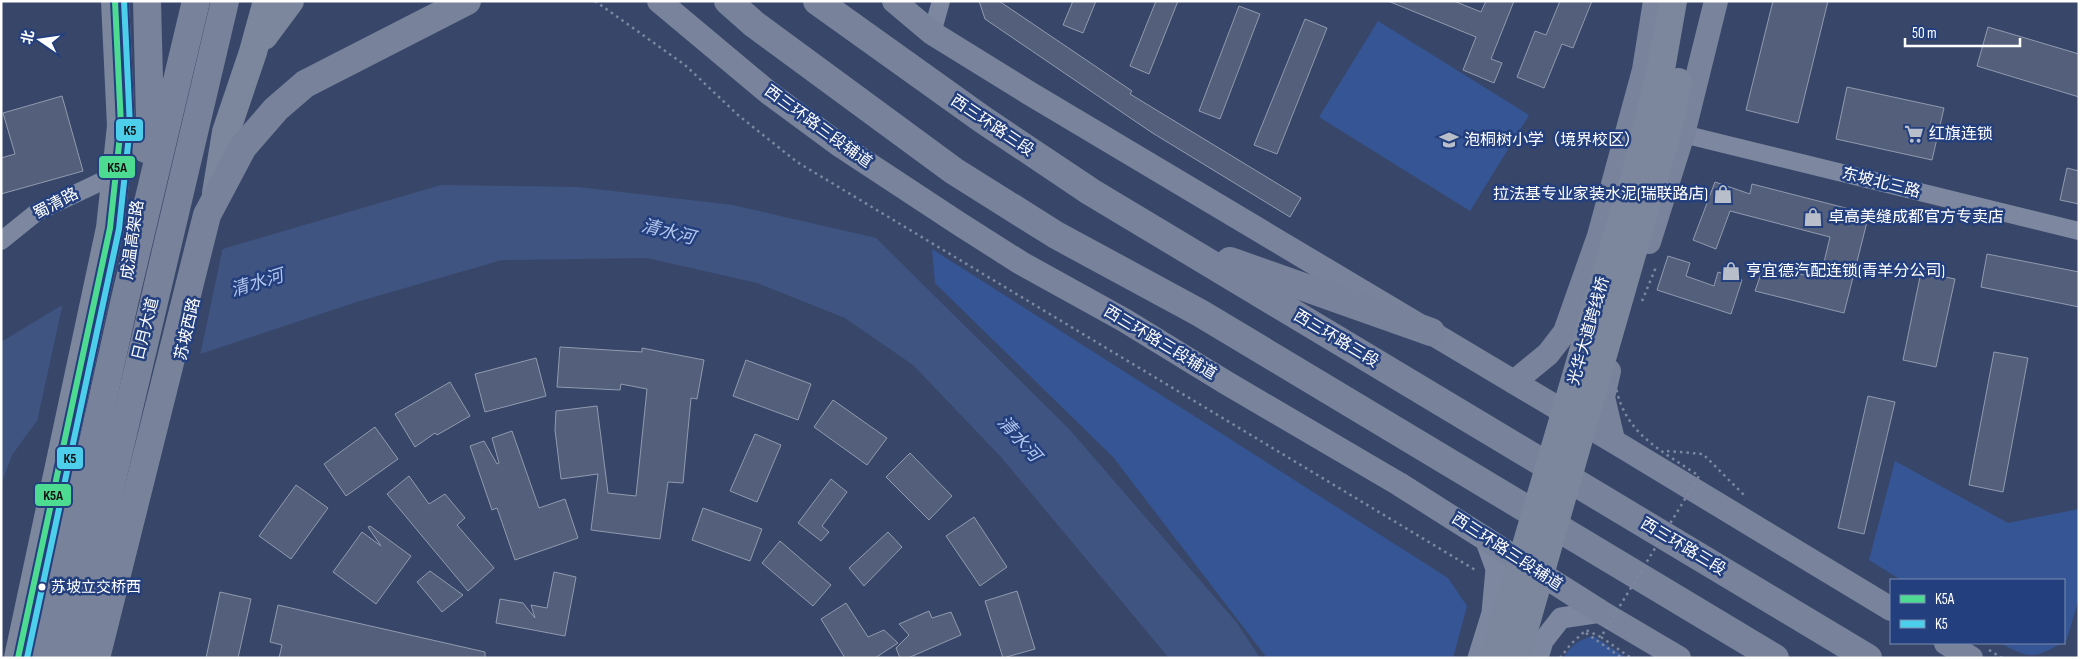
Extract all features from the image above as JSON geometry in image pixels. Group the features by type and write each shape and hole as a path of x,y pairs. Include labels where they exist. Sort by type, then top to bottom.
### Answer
{"highway":[{"name":"成温高架路","path":"125,299 150,118 147,1"},
{"path":"125,299 196,1"},
{"name":"日月大道","path":"70,658 225,1"},
{"path":"96,658 207,215 242,147 276,109 305,84 467,1"},
{"path":"710,1 754,24"},
{"path":"728,1 754,24 954,171 1056,235 1200,313 1775,658"},
{"name":"西三环路三段","path":"817,1 982,120 1091,192 1868,658"},
{"path":"1172,241 1431,332"},
{"name":"日月大道","path":"45,658 125,299"}],"main road":[{"path":"18,658 110,228 121,126 115,1"},
{"path":"253,52 255,1"},
{"name":"苏坡西路","path":"110,658 209,241 226,132 253,52 267,1"},
{"path":"253,52 290,1"},
{"name":"西三环路三段辅道","path":"659,1 770,93 840,146 958,223 1022,263 1124,320 1484,536 1601,612 1679,658"},
{"path":"894,1 932,33 1613,440 1890,608"},
{"path":"1514,382 1548,354 1566,332 1599,236 1644,70 1655,1"},
{"name":"光华大道跨线桥","path":"1493,658 1638,165 1662,69 1673,1"},
{"name":"光华大道跨线桥","path":"1516,658 1668,129 1692,1"},
{"path":"1613,440 1603,397 1613,371 1683,134 1716,1"},
{"path":"1566,332 1613,371"},
{"path":"1948,644 1971,658"}],"street":[{"path":"932,33 941,1"},
{"name":"东坡北三路","path":"1683,134 2079,232"},
{"name":"蜀清路","path":"1,241 37,212 115,175"},
{"path":"1478,658 1492,613 1496,570 1484,536"},
{"path":"1538,658 1543,641 1561,618 1601,612"}],"path":[{"path":"595,1 685,65 738,115 797,162 1495,580"},
{"path":"1639,309 1656,267"},
{"path":"1601,637 1698,476 1640,436 1628,421 1619,400 1613,371"},
{"path":"1561,618 1622,658"},
{"path":"1560,658 1586,630 1601,637 1631,658"}],"shaded area":[{"path":"1378,21 1529,115 1470,211 1319,117"},
{"path":"932,249 1448,578 1467,606 1453,658 1267,658 1113,457 935,283"},
{"path":"1895,461 2008,523 2079,509 2079,598 2065,640 2065,579 1899,579 1869,560"},
{"path":"1594,636 1627,658 1563,658 1576,643"},
{"path":"2002,644 2060,644 2038,654 2031,655 2018,652"}],"water":[{"name":"清水河","path":"441,185 578,187 733,205 876,238 1070,430 1237,623 1260,658 1169,658 1000,456 913,365 845,318 757,283 647,258 502,260 360,301 203,353 44,411 12,455 1,485 1,342 59,307 229,247"}],"pier":[{"path":"223,247 200,356 46,413 36,426 63,303"}],"building":[{"path":"979,1 999,1 1132,91 1130,94 1301,198 1290,217 1151,132 985,19"},
{"path":"1073,1 1096,1 1083,33 1063,25"},
{"path":"1156,1 1178,1 1149,74 1130,66"},
{"path":"1388,1 1454,1 1481,12 1486,1 1514,1 1491,59 1502,63 1494,83 1463,70 1476,37"},
{"path":"1560,1 1592,1 1573,48 1562,44 1544,88 1517,77 1535,31 1546,35"},
{"path":"1773,1 1828,1 1798,123 1746,110"},
{"path":"1239,6 1260,14 1220,119 1199,111"},
{"path":"1305,19 1327,28 1277,154 1254,145"},
{"path":"1988,27 2079,54 2079,97 1977,66"},
{"path":"1847,87 1944,108 1932,160 1836,139"},
{"path":"62,96 83,171 1,194 1,158 15,154 3,113"},
{"path":"2067,168 2079,171 2079,204 2060,200"},
{"path":"1715,182 1750,194 1752,184 1869,214 1844,313 1755,291 1764,265 1820,279 1830,237 1730,211 1716,249 1693,240"},
{"path":"1987,254 2079,272 2079,307 1981,287"},
{"path":"1668,256 1690,263 1686,276 1714,286 1718,272 1742,280 1731,314 1657,290"},
{"path":"1921,272 1955,279 1936,367 1903,360"},
{"path":"560,347 642,352 642,348 704,360 697,399 691,398 683,483 668,482 660,539 591,530 598,474 561,479 555,430 556,411 597,406 608,493 636,496 647,389 621,384 620,390 557,387"},
{"path":"1994,352 2028,358 2003,492 1969,485"},
{"path":"536,358 546,396 485,412 475,374"},
{"path":"746,360 811,384 798,420 733,396"},
{"path":"450,382 470,416 437,435 435,433 415,447 395,414"},
{"path":"1868,396 1895,402 1864,534 1838,528"},
{"path":"833,400 887,438 867,465 814,427"},
{"path":"375,427 398,459 346,496 324,464"},
{"path":"512,431 539,508 565,499 578,538 515,560 497,508 492,510 470,446 484,441 497,464 499,463 492,438"},
{"path":"755,434 781,445 757,502 730,491"},
{"path":"910,453 952,496 929,520 886,477"},
{"path":"409,476 429,504 445,494 465,518 457,525 494,568 468,591 387,494"},
{"path":"831,479 847,492 822,526 829,532 821,541 798,523"},
{"path":"296,485 328,508 291,559 259,536"},
{"path":"703,508 762,529 750,561 692,540"},
{"path":"974,517 1007,567 980,586 946,536"},
{"path":"370,526 411,556 376,604 333,572 362,532 381,546 368,527"},
{"path":"888,532 902,547 864,586 849,568"},
{"path":"780,541 831,585 813,606 762,563"},
{"path":"430,571 463,595 442,612 417,582"},
{"path":"554,572 576,577 565,636 496,623 500,599 523,603 535,618 531,605 547,608"},
{"path":"1017,591 1035,649 1003,658 985,601"},
{"path":"220,592 251,599 238,658 206,658"},
{"path":"846,603 868,637 884,630 898,643 875,658 845,658 821,619"},
{"path":"278,605 485,652 485,658 279,658 282,645 270,642"},
{"path":"929,611 932,618 951,612 961,635 908,658 900,658 896,648 909,635 899,624"}],"transit line":[{"name":"K5A","path":"18,658 110,228 121,126 115,1"},
{"name":"K5","path":"27,658 119,229 130,126 124,1"}],"place":[{"name":"红旗连锁","path":"1914,134"},
{"name":"泡桐树小学（境界校区）","path":"1449,140"},
{"name":"拉法基专业家装水泥(瑞联路店)","path":"1723,194"},
{"name":"卓高美缝成都官方专卖店","path":"1813,217"},
{"name":"亨宜德汽配连锁(青羊分公司)","path":"1731,271"},
{"name":"苏坡立交桥西","path":"42,587"}]}
